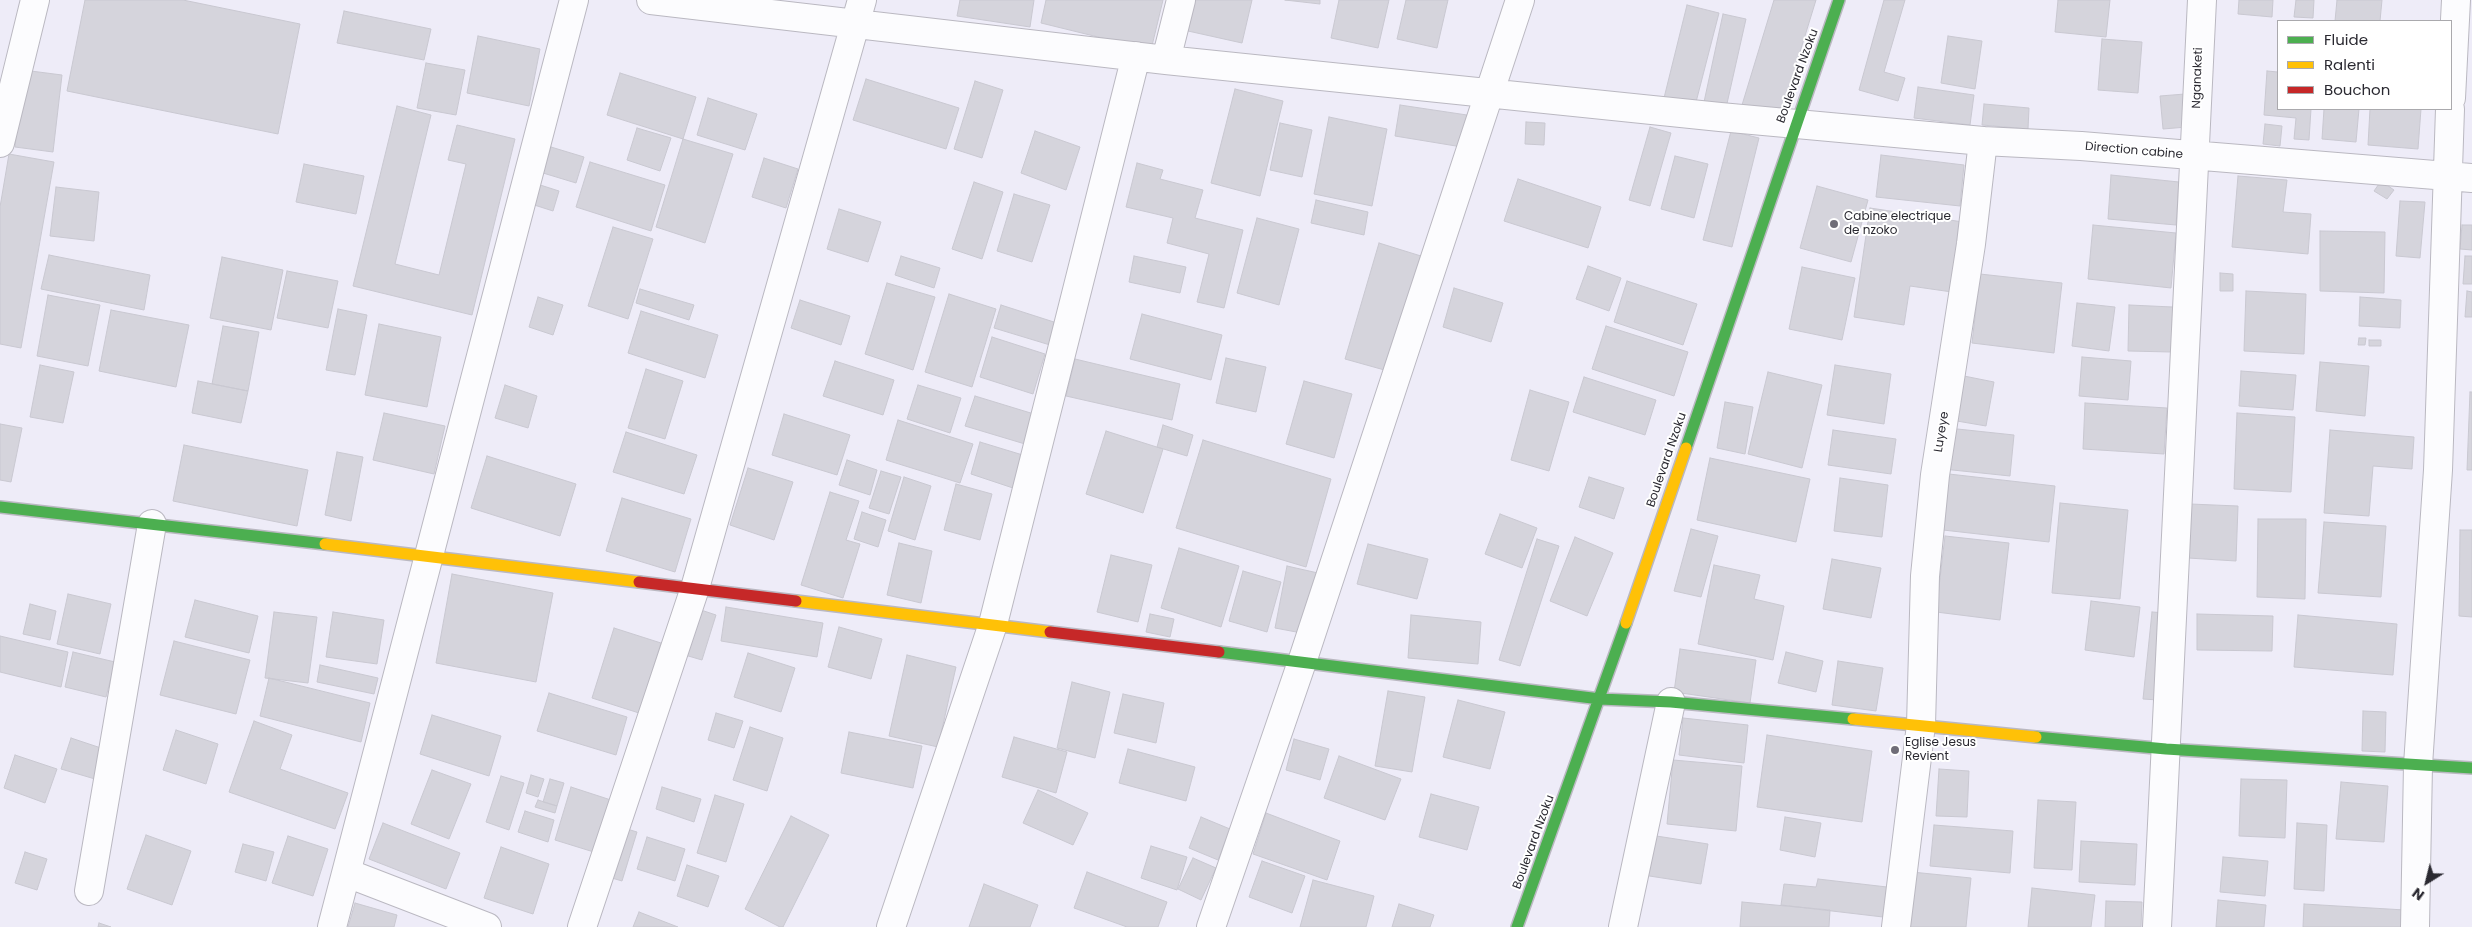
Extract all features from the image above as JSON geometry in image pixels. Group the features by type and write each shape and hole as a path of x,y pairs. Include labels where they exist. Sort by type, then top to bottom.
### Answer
{"street":[{"path":"0,143 35,0"},
{"path":"332,927 574,0"},
{"name":"Direction cabine","path":"651,0 857,12 1166,60 1795,124 1983,141 2459,177"},
{"path":"1166,60 1181,0"},
{"path":"1211,927 1302,662 1520,0"},
{"name":"Boulevard Nzoku","path":"1517,927 1600,698 1839,0"},
{"name":"Nganaketi","path":"2158,927 2202,0"},
{"path":"2452,78 2456,0"},
{"path":"582,927 695,588 857,12"},
{"path":"891,927 993,624 1136,56"},
{"path":"2415,927 2418,765 2459,177 2450,110"},
{"name":"Luyeye","path":"1896,927 1921,726 1925,576 1935,475 1971,244 1983,141"},
{"path":"0,507 429,556 1600,698 1671,702 2166,749 2472,768"},
{"path":"88,891 152,524"},
{"path":"1623,927 1671,702"},
{"path":"347,873 487,927"}],"building":[{"path":"85,0 183,0 300,24 278,134 67,91"},
{"path":"960,0 1034,0 1030,27 957,16"},
{"path":"1046,0 1163,0 1151,50 1041,23"},
{"path":"1195,0 1252,0 1242,43 1188,31"},
{"path":"1285,0 1320,0 1320,4"},
{"path":"1339,0 1389,0 1378,48 1331,38"},
{"path":"1406,0 1448,0 1437,48 1397,39"},
{"path":"1774,0 1816,0 1780,117 1742,105"},
{"path":"1884,0 1905,0 1884,72 1905,78 1898,101 1859,90"},
{"path":"2058,0 2110,0 2106,37 2055,32"},
{"path":"2239,0 2273,0 2272,17 2238,14"},
{"path":"2296,0 2314,0 2313,18 2294,17"},
{"path":"2337,0 2382,0 2380,20 2335,20"},
{"path":"1687,5 1719,13 1695,106 1664,98"},
{"path":"344,11 431,29 424,60 337,43"},
{"path":"1723,14 1746,19 1726,108 1704,102"},
{"path":"478,36 540,49 529,106 467,93"},
{"path":"1948,36 1982,41 1975,89 1941,83"},
{"path":"2102,39 2142,42 2138,93 2098,90"},
{"path":"426,63 465,70 456,115 417,108"},
{"path":"23,70 62,75 53,152 15,147"},
{"path":"2267,71 2277,72 2277,110 2311,110 2309,140 2294,139 2296,118 2264,115"},
{"path":"620,73 696,97 683,139 607,115"},
{"path":"866,79 959,108 946,149 853,120"},
{"path":"975,81 1003,90 982,158 954,149"},
{"path":"1918,87 1974,95 1970,125 1914,118"},
{"path":"1235,89 1283,101 1260,196 1211,183"},
{"path":"2185,94 2187,127 2163,129 2160,96"},
{"path":"708,98 757,114 745,150 697,135"},
{"path":"1984,104 2029,108 2028,129 1982,125"},
{"path":"1400,105 1467,115 1462,147 1395,136"},
{"path":"397,106 431,115 395,264 439,275 466,164 448,160 457,125 515,139 472,315 353,286"},
{"path":"2324,110 2359,110 2356,142 2322,139"},
{"path":"2370,110 2421,110 2418,149 2368,145"},
{"path":"1329,117 1387,129 1372,206 1314,194"},
{"path":"1526,122 1545,123 1544,145 1525,144"},
{"path":"1280,123 1312,130 1302,177 1270,170"},
{"path":"2265,124 2282,126 2280,146 2263,144"},
{"path":"1650,127 1671,133 1650,206 1629,200"},
{"path":"637,128 671,138 660,171 627,160"},
{"path":"1035,131 1080,147 1066,190 1021,173"},
{"path":"1731,131 1759,138 1732,247 1703,240"},
{"path":"683,139 733,154 705,243 656,227"},
{"path":"551,147 584,157 576,183 543,173"},
{"path":"9,154 54,162 21,348 0,344 0,207"},
{"path":"1881,155 1964,165 1960,206 1876,197"},
{"path":"1675,156 1708,164 1694,218 1661,209"},
{"path":"764,158 798,169 786,208 752,197"},
{"path":"590,162 665,185 651,231 576,207"},
{"path":"1137,163 1163,170 1160,179 1203,190 1195,218 1243,230 1224,308 1197,302 1209,254 1167,243 1173,218 1126,207"},
{"path":"304,164 364,176 356,214 296,202"},
{"path":"2111,175 2179,182 2176,225 2108,219"},
{"path":"2238,176 2287,180 2283,212 2311,214 2308,254 2232,247"},
{"path":"1518,179 1601,207 1588,248 1504,221"},
{"path":"2381,181 2394,190 2387,199 2374,191"},
{"path":"974,182 1003,192 982,259 952,249"},
{"path":"534,183 559,191 553,211 528,203"},
{"name":"Cabine electrique de nzoko","path":"1817,186 1868,200 1851,262 1800,248"},
{"path":"56,187 99,192 94,241 50,236"},
{"path":"1014,194 1050,205 1032,262 997,251"},
{"path":"1316,200 1368,212 1364,235 1311,223"},
{"path":"2400,201 2425,202 2420,258 2396,256"},
{"path":"1870,208 1963,222 1952,292 1910,286 1904,325 1854,317"},
{"path":"839,209 881,222 868,262 827,249"},
{"path":"1257,218 1299,229 1279,305 1237,293"},
{"path":"2093,225 2176,233 2171,288 2088,279"},
{"path":"2462,225 2472,225 2472,250 2460,249"},
{"path":"613,227 653,239 628,319 588,306"},
{"path":"2320,231 2385,232 2384,293 2320,291"},
{"path":"1379,243 1421,256 1388,371 1345,359"},
{"path":"49,255 150,275 144,310 41,289"},
{"path":"901,256 940,268 934,288 895,275"},
{"path":"1134,256 1186,267 1180,293 1129,282"},
{"path":"2465,256 2472,256 2472,284 2463,284"},
{"path":"222,257 283,270 271,330 210,318"},
{"path":"1588,266 1621,278 1609,311 1576,299"},
{"path":"1802,267 1855,278 1842,340 1789,329"},
{"path":"287,271 338,281 328,328 277,318"},
{"path":"2220,273 2233,274 2233,291 2220,291"},
{"path":"1980,274 2062,283 2054,353 1972,343"},
{"path":"1627,281 1697,304 1683,345 1614,322"},
{"path":"887,283 935,297 913,370 865,354"},
{"path":"1454,288 1503,303 1491,342 1443,327"},
{"path":"640,289 694,305 689,320 636,303"},
{"path":"2246,291 2306,294 2304,354 2244,351"},
{"path":"2467,291 2472,292 2472,317 2465,317"},
{"path":"949,294 996,309 972,387 925,372"},
{"path":"48,295 100,305 88,366 37,356"},
{"path":"538,297 563,305 553,335 529,327"},
{"path":"2360,297 2401,300 2400,328 2359,326"},
{"path":"800,300 850,316 841,345 791,328"},
{"path":"2077,303 2115,307 2109,351 2072,346"},
{"path":"1001,305 1057,323 1050,345 994,328"},
{"path":"2129,305 2173,307 2171,352 2128,351"},
{"path":"338,309 367,315 355,375 326,370"},
{"path":"111,310 189,325 176,387 99,371"},
{"path":"641,311 718,335 705,378 628,353"},
{"path":"1142,314 1222,335 1211,380 1130,359"},
{"path":"379,324 441,337 427,407 365,395"},
{"path":"223,326 259,332 248,391 212,384"},
{"path":"1606,326 1688,352 1674,396 1592,369"},
{"path":"992,337 1045,354 1033,394 980,377"},
{"path":"2359,338 2366,338 2365,345 2358,345"},
{"path":"2369,340 2381,340 2381,346 2369,346"},
{"path":"2082,357 2131,361 2128,400 2079,396"},
{"path":"1226,358 1266,367 1256,412 1216,403"},
{"path":"1075,359 1180,384 1172,420 1066,396"},
{"path":"835,361 894,380 883,415 823,396"},
{"path":"2320,362 2369,366 2365,416 2316,411"},
{"path":"40,365 74,372 63,423 30,417"},
{"path":"1835,365 1891,374 1884,424 1827,415"},
{"path":"646,369 683,381 665,439 628,428"},
{"path":"2241,371 2296,375 2293,410 2239,406"},
{"path":"1768,372 1822,385 1802,468 1748,454"},
{"path":"1959,375 1994,382 1986,426 1951,420"},
{"path":"1584,377 1656,400 1645,435 1573,412"},
{"path":"198,381 248,391 241,423 192,413"},
{"path":"1304,381 1352,394 1334,458 1286,444"},
{"path":"505,385 537,396 528,428 495,418"},
{"path":"918,385 961,398 950,433 907,419"},
{"path":"1530,390 1569,402 1549,471 1511,460"},
{"path":"2470,392 2472,392 2472,470 2467,470"},
{"path":"975,396 1034,414 1025,444 965,426"},
{"path":"1725,402 1753,407 1745,454 1717,448"},
{"path":"2085,403 2167,408 2164,454 2083,449"},
{"path":"384,413 445,426 434,474 373,460"},
{"path":"2237,413 2295,417 2291,492 2234,489"},
{"path":"784,414 850,435 837,475 772,455"},
{"path":"898,420 973,444 960,483 886,460"},
{"path":"0,424 22,428 11,482 0,480"},
{"path":"1163,425 1193,435 1187,456 1157,447"},
{"path":"1948,428 2014,435 2010,476 1943,469"},
{"path":"1833,430 1896,439 1891,474 1828,465"},
{"path":"2330,430 2414,437 2412,469 2373,466 2369,516 2324,513"},
{"path":"1106,431 1163,449 1143,513 1086,494"},
{"path":"626,432 697,455 684,494 613,472"},
{"path":"1203,440 1331,479 1306,567 1176,528"},
{"path":"980,442 1026,456 1016,489 971,474"},
{"path":"184,445 308,470 297,526 173,501"},
{"path":"337,452 363,457 351,521 325,515"},
{"path":"487,456 576,484 560,536 471,508"},
{"path":"1710,458 1810,479 1796,542 1697,520"},
{"path":"847,460 877,470 870,495 839,485"},
{"path":"748,468 793,482 774,540 730,525"},
{"path":"881,471 901,477 889,514 869,508"},
{"path":"1949,474 2055,486 2049,542 1943,530"},
{"path":"904,477 931,486 915,540 888,531"},
{"path":"1589,477 1624,488 1614,519 1579,507"},
{"path":"1840,478 1888,485 1882,537 1834,531"},
{"path":"956,484 992,494 980,540 944,530"},
{"path":"830,492 859,501 846,540 860,544 843,598 801,585"},
{"path":"622,498 691,519 675,572 606,551"},
{"path":"2060,503 2128,510 2120,599 2052,593"},
{"path":"2190,504 2238,506 2236,561 2188,558"},
{"path":"862,512 886,520 878,547 854,539"},
{"path":"1500,514 1537,528 1522,568 1485,554"},
{"path":"2258,519 2306,519 2305,599 2257,597"},
{"path":"2324,522 2386,526 2381,597 2318,593"},
{"path":"1691,529 1718,536 1701,597 1674,591"},
{"path":"2460,530 2472,530 2472,617 2459,616"},
{"path":"1945,536 2009,543 2000,620 1936,612"},
{"path":"1575,537 1613,553 1587,616 1550,601"},
{"path":"1537,539 1559,546 1520,666 1499,660"},
{"path":"899,543 932,551 921,603 887,595"},
{"path":"1368,544 1428,559 1417,599 1357,584"},
{"path":"1179,548 1239,566 1221,627 1161,608"},
{"path":"1111,555 1152,565 1138,622 1097,612"},
{"path":"1832,559 1881,568 1871,618 1823,609"},
{"path":"1714,565 1760,575 1754,599 1784,606 1773,660 1698,644"},
{"path":"1287,566 1318,573 1307,634 1275,628"},
{"path":"1243,571 1281,582 1267,632 1229,621"},
{"path":"452,574 553,593 536,682 436,663"},
{"path":"68,594 111,604 100,654 57,644"},
{"path":"195,600 258,616 249,653 185,637"},
{"path":"2091,601 2140,607 2134,657 2085,650"},
{"path":"30,604 56,611 50,640 23,634"},
{"path":"692,607 716,615 702,660 678,653"},
{"path":"726,607 823,623 817,657 721,641"},
{"path":"274,612 317,617 308,683 265,678"},
{"path":"333,612 384,620 377,664 326,657"},
{"path":"2152,612 2167,613 2158,700 2143,699"},
{"path":"1150,614 1174,619 1170,637 1146,632"},
{"path":"2197,614 2273,616 2272,651 2197,650"},
{"path":"1411,615 1481,622 1478,664 1408,658"},
{"path":"2298,615 2397,624 2393,675 2294,667"},
{"path":"839,627 882,639 871,679 828,667"},
{"path":"614,628 661,643 639,713 592,698"},
{"path":"0,636 68,652 61,687 0,672"},
{"path":"174,641 250,660 236,714 160,695"},
{"path":"1680,649 1756,660 1750,703 1674,692"},
{"path":"73,652 115,662 106,697 65,687"},
{"path":"1786,652 1823,661 1816,692 1778,683"},
{"path":"748,653 795,668 781,712 734,697"},
{"path":"907,655 956,667 938,747 889,736"},
{"path":"1838,661 1883,668 1876,711 1832,705"},
{"path":"320,665 378,678 374,694 317,682"},
{"path":"269,678 370,703 361,742 260,716"},
{"path":"1072,682 1110,692 1095,758 1057,748"},
{"path":"1388,691 1425,697 1412,772 1375,766"},
{"path":"549,693 627,717 616,755 537,731"},
{"path":"1123,694 1164,703 1156,743 1114,733"},
{"path":"1458,700 1505,712 1490,769 1443,757"},
{"path":"2363,711 2386,712 2385,752 2362,751"},
{"path":"716,713 743,721 734,748 708,740"},
{"path":"432,715 501,736 489,776 420,754"},
{"path":"1683,718 1748,725 1744,763 1679,755"},
{"path":"254,721 292,735 280,769 348,793 335,829 229,792"},
{"path":"750,727 783,738 767,791 733,780"},
{"path":"176,730 218,744 206,784 163,770"},
{"path":"849,732 922,746 913,788 841,773"},
{"path":"1767,735 1872,751 1862,822 1757,807"},
{"path":"1014,737 1067,752 1056,793 1002,777"},
{"path":"71,738 104,749 95,779 61,769"},
{"path":"1294,739 1329,749 1320,780 1286,770"},
{"path":"1128,749 1195,767 1186,801 1119,783"},
{"path":"15,755 57,769 45,803 4,788"},
{"path":"1339,756 1401,779 1385,820 1324,798"},
{"path":"1673,760 1742,766 1736,831 1667,824"},
{"path":"1939,769 1969,771 1967,817 1936,816"},
{"path":"432,770 471,784 449,839 411,824"},
{"path":"531,775 544,779 538,797 526,793"},
{"path":"501,776 524,783 509,830 486,822"},
{"path":"550,779 564,783 557,806 543,802"},
{"path":"2241,779 2287,780 2285,838 2239,836"},
{"path":"2341,782 2388,786 2384,842 2336,839"},
{"path":"571,787 614,801 597,853 555,840"},
{"path":"662,787 701,799 694,822 656,809"},
{"path":"1038,790 1088,813 1073,845 1023,823"},
{"path":"1431,794 1479,807 1467,850 1419,837"},
{"path":"715,795 744,804 726,862 697,853"},
{"path":"538,800 557,806 555,813 535,807"},
{"path":"2038,800 2076,802 2072,870 2034,868"},
{"path":"525,811 554,820 548,842 518,832"},
{"path":"1266,813 1340,841 1327,880 1253,854"},
{"path":"791,816 829,835 783,927 780,927 745,909"},
{"path":"1201,817 1230,829 1218,860 1189,848"},
{"path":"1785,817 1821,823 1815,857 1780,850"},
{"path":"383,823 460,853 446,889 369,859"},
{"path":"2297,823 2327,825 2324,891 2294,889"},
{"path":"1934,825 2013,831 2010,873 1930,866"},
{"path":"627,829 637,832 622,881 612,878"},
{"path":"146,835 191,851 172,905 127,889"},
{"path":"1650,835 1708,844 1701,884 1643,875"},
{"path":"288,836 328,849 313,896 272,883"},
{"path":"647,837 685,849 675,881 637,869"},
{"path":"2081,841 2137,844 2135,885 2079,882"},
{"path":"243,844 274,852 266,881 235,872"},
{"path":"1151,846 1187,857 1177,890 1141,878"},
{"path":"501,847 549,864 533,914 484,898"},
{"path":"25,852 47,859 37,890 15,883"},
{"path":"2223,857 2268,861 2265,896 2220,892"},
{"path":"1193,858 1216,868 1201,900 1178,889"},
{"path":"1262,861 1305,876 1292,913 1249,897"},
{"path":"687,865 719,876 708,907 677,896"},
{"path":"1087,872 1167,902 1158,927 1127,927 1074,908"},
{"path":"1912,872 1971,878 1966,927 1906,927"},
{"path":"1818,879 1887,887 1883,917 1781,905 1784,884 1816,887"},
{"path":"1313,880 1374,896 1366,927 1300,927"},
{"path":"984,884 1038,905 1030,927 969,927"},
{"path":"2032,888 2095,895 2091,927 2028,927"},
{"path":"2218,900 2266,905 2264,927 2216,927"},
{"path":"2106,901 2142,902 2141,927 2105,927"},
{"path":"1742,902 1830,910 1829,927 1740,927"},
{"path":"355,903 397,915 394,927 348,927"},
{"path":"1399,904 1434,915 1430,927 1392,927"},
{"path":"2304,904 2405,910 2404,927 2303,927"},
{"path":"639,912 678,927 633,927"},
{"path":"99,923 111,927 98,927"}],"traffic: fast":[{"path":"1686,448 1839,0"},
{"path":"0,507 325,544"},
{"path":"1517,927 1626,623"},
{"path":"1219,652 1600,699 1671,702 1853,719"},
{"path":"2036,737 2166,749 2472,768"}],"traffic: slow":[{"path":"1626,623 1686,448"},
{"path":"325,544 639,582"},
{"path":"796,601 1050,632"},
{"path":"1853,719 2036,737"}],"traffic: jam":[{"path":"639,582 796,601"},
{"path":"1050,632 1219,652"}],"place":[{"name":"Cabine electrique de nzoko","path":"1834,224"},
{"name":"Eglise Jesus Revient","path":"1895,750"}]}
